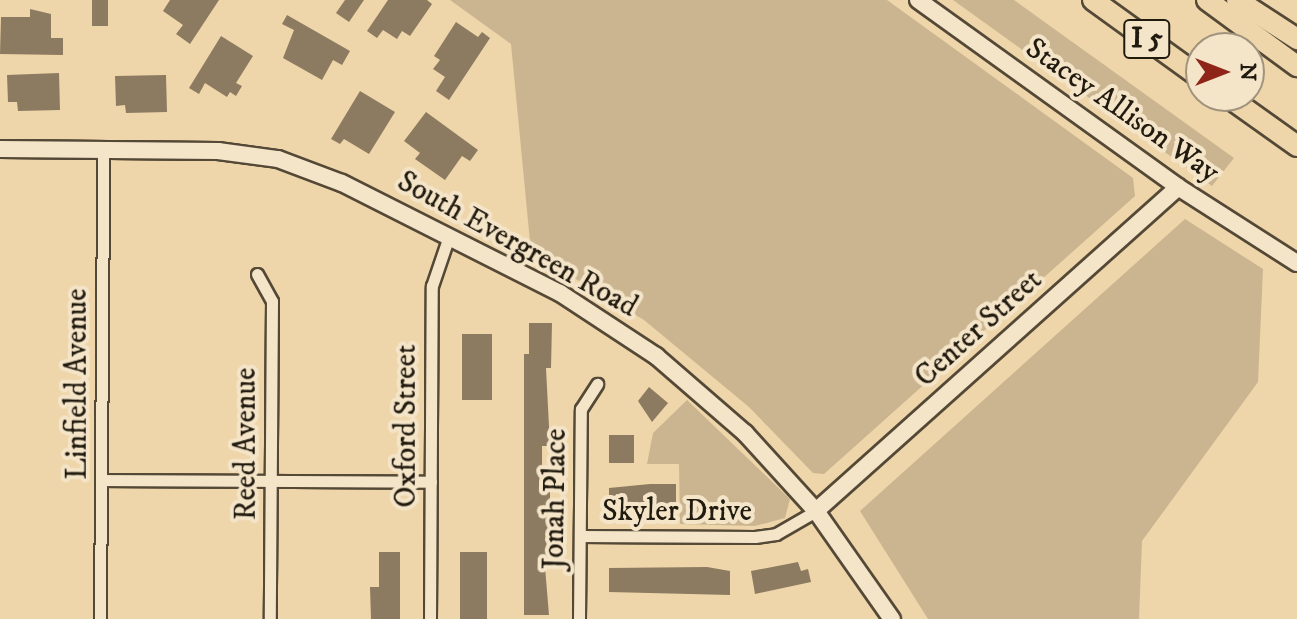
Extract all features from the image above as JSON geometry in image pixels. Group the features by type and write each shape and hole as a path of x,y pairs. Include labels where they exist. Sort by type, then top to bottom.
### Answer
{"highway":[{"name":"I 5","path":"1093,0 1185,66"},
{"name":"I 5","path":"1207,0 1297,66"},
{"path":"1237,0 1297,39"},
{"path":"1249,112 1297,146"}],"main road":[{"name":"Stacey Allison Way","path":"918,0 1178,187 1297,263"},
{"name":"South Evergreen Road","path":"0,149 218,151 278,159 322,174 560,293 656,356 745,433 816,511 892,619"},
{"name":"Center Street","path":"816,511 1178,187"}],"street":[{"name":"Linfield Avenue","path":"100,619 103,150"},
{"name":"Oxford Street","path":"430,619 432,286 449,236"},
{"name":"Reed Avenue","path":"257,274 272,301 270,619"},
{"name":"Jonah Place","path":"579,619 581,409 597,384"},
{"path":"101,480 431,482"},
{"name":"Skyler Drive","path":"580,536 755,537 776,534 816,511"}],"shaded area":[{"path":"450,0 887,0 1133,178 1135,196 824,474 813,473 749,407 644,320 531,252 511,44"},
{"path":"953,0 1014,0 1234,158 1212,186"},
{"path":"1185,219 1263,269 1258,382 1142,541 1139,619 928,619 860,511"},
{"path":"687,400 790,499 785,518 755,526 680,524 679,464 647,464 653,433"}],"building":[{"path":"92,0 108,0 108,26 92,26"},
{"path":"170,0 219,0 190,44 176,34 183,25 163,11"},
{"path":"345,0 364,0 349,22 336,13"},
{"path":"388,0 427,0 432,4 410,36 402,31 397,39 383,30 377,38 367,31"},
{"path":"30,9 51,14 51,38 63,38 63,55 0,54 1,17 30,17"},
{"path":"287,15 350,51 342,65 333,60 322,80 283,58 294,30 282,24"},
{"path":"456,22 478,37 482,32 490,38 449,100 436,91 445,77 433,69 440,60 434,56"},
{"path":"221,36 253,56 236,83 242,86 236,96 230,92 227,97 205,83 199,94 189,88"},
{"path":"59,73 60,110 18,111 17,102 8,102 7,75"},
{"path":"166,75 167,112 126,113 125,105 116,106 115,76"},
{"path":"360,91 395,112 369,154 344,139 340,144 331,139"},
{"path":"426,112 478,150 470,161 462,156 445,180 415,159 420,153 404,141"},
{"path":"529,323 552,323 551,368 546,368 550,446 542,446 542,468 550,468 550,567 545,567 549,615 524,615 524,354 529,354"},
{"path":"462,334 492,334 492,400 462,400"},
{"path":"649,387 668,403 652,422 638,401"},
{"path":"609,435 634,435 634,463 609,463"},
{"path":"676,484 676,508 609,506 609,488"},
{"path":"379,552 400,552 400,619 371,619 370,587 379,587"},
{"path":"460,552 487,552 487,619 460,619"},
{"path":"798,562 801,571 808,569 811,582 755,594 751,571"},
{"path":"707,567 730,571 730,595 609,592 609,568"}]}
